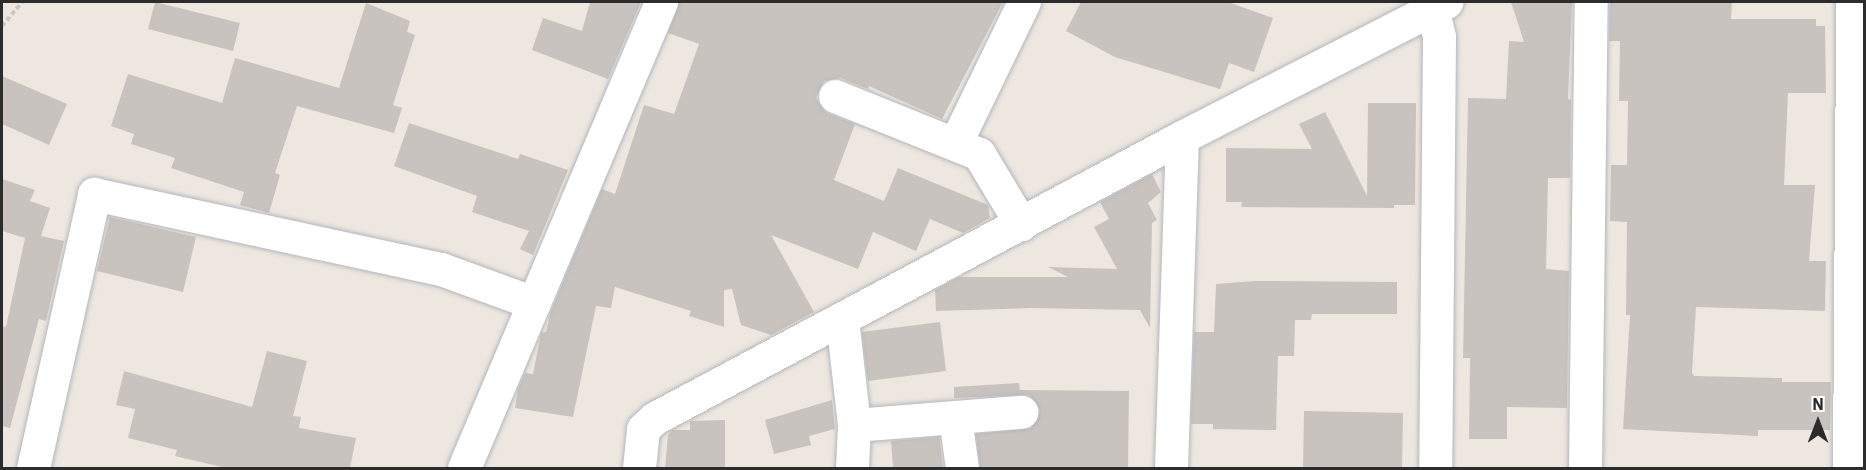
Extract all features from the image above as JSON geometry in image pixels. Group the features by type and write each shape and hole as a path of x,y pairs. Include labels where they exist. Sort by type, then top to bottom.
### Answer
{"street":[{"path":"465,468 661,2"},
{"path":"955,144 1024,2"},
{"path":"1585,468 1591,2"},
{"path":"1849,468 1852,2"},
{"path":"639,468 643,429 655,418 1436,4 1439,37 1435,468"},
{"path":"835,96 979,154 1021,224"},
{"path":"1171,468 1182,137"},
{"path":"33,468 94,194 441,269 534,303"},
{"path":"842,320 854,425 852,468"},
{"path":"854,425 1021,412"},
{"path":"955,417 962,468"}],"path":[{"path":"2,26 22,2"}],"building":[{"path":"155,2 240,23 233,51 148,29"},
{"path":"590,2 641,2 608,79 532,50 543,18 582,31"},
{"path":"679,2 1003,2 942,119 869,86 868,89 841,78 824,81 816,98 827,113 855,124 834,180 884,201 898,168 988,205 990,218 963,233 930,219 916,251 873,232 858,269 771,235 814,312 771,335 741,325 732,289 724,290 724,327 689,316 691,311 615,287 611,308 596,306 573,417 515,408 518,389 525,373 533,374 541,333 546,332 551,311 602,189 615,194 644,105 674,114 699,44 668,33"},
{"path":"1081,2 1228,2 1273,18 1254,72 1229,63 1220,89 1115,57 1066,31"},
{"path":"1511,2 1572,2 1568,99 1571,100 1570,178 1548,178 1546,269 1569,271 1567,408 1507,407 1507,439 1469,439 1470,358 1463,358 1468,98 1506,99 1509,41 1524,42"},
{"path":"1610,2 1732,2 1731,19 1816,19 1816,26 1825,26 1826,93 1788,93 1784,185 1815,185 1809,261 1826,261 1825,311 1696,307 1692,373 1694,376 1782,378 1782,382 1831,382 1830,430 1758,430 1758,436 1623,429 1630,315 1626,315 1627,222 1610,221 1611,165 1627,165 1628,101 1619,101 1620,41 1609,41"},
{"path":"366,3 410,21 407,32 415,35 393,105 402,108 394,133 297,106 275,173 280,175 269,213 240,205 244,192 171,168 175,158 131,144 134,134 111,126 128,74 222,103 235,58 339,88"},
{"path":"2,76 67,104 49,145 2,124"},
{"path":"1368,103 1416,103 1415,205 1394,205 1394,208 1241,207 1242,202 1226,202 1226,148 1312,149 1299,124 1325,112 1367,196"},
{"path":"409,123 518,159 520,154 568,170 533,255 520,249 529,231 472,212 477,196 394,166"},
{"path":"1152,174 1161,192 1148,203 1157,220 1152,223 1150,328 1140,310 1030,308 936,311 935,290 959,277 1068,277 1048,267 1117,269 1094,227 1109,219 1100,202"},
{"path":"2,179 35,190 30,201 50,208 41,236 64,241 46,321 39,319 10,428 2,426 2,326 6,327 25,238 2,231"},
{"path":"110,217 196,237 183,292 97,271"},
{"path":"1255,281 1397,282 1397,314 1312,314 1311,320 1295,320 1294,356 1278,356 1276,430 1213,429 1213,424 1191,424 1194,332 1214,332 1216,284"},
{"path":"940,322 946,371 868,381 862,332"},
{"path":"267,351 307,361 293,416 301,417 299,428 356,438 350,468 226,468 175,456 177,450 128,438 135,409 116,405 124,371 252,407"},
{"path":"1019,383 1020,390 1129,391 1128,467 980,468 976,434 1031,428 1040,410 1029,395 954,398 954,387"},
{"path":"832,400 835,429 809,436 811,445 774,454 765,420"},
{"path":"1304,411 1403,413 1402,468 1303,468"},
{"path":"725,420 725,468 665,468 668,435 672,430 690,430 690,421"},
{"path":"939,437 943,468 893,468 891,441"}]}
